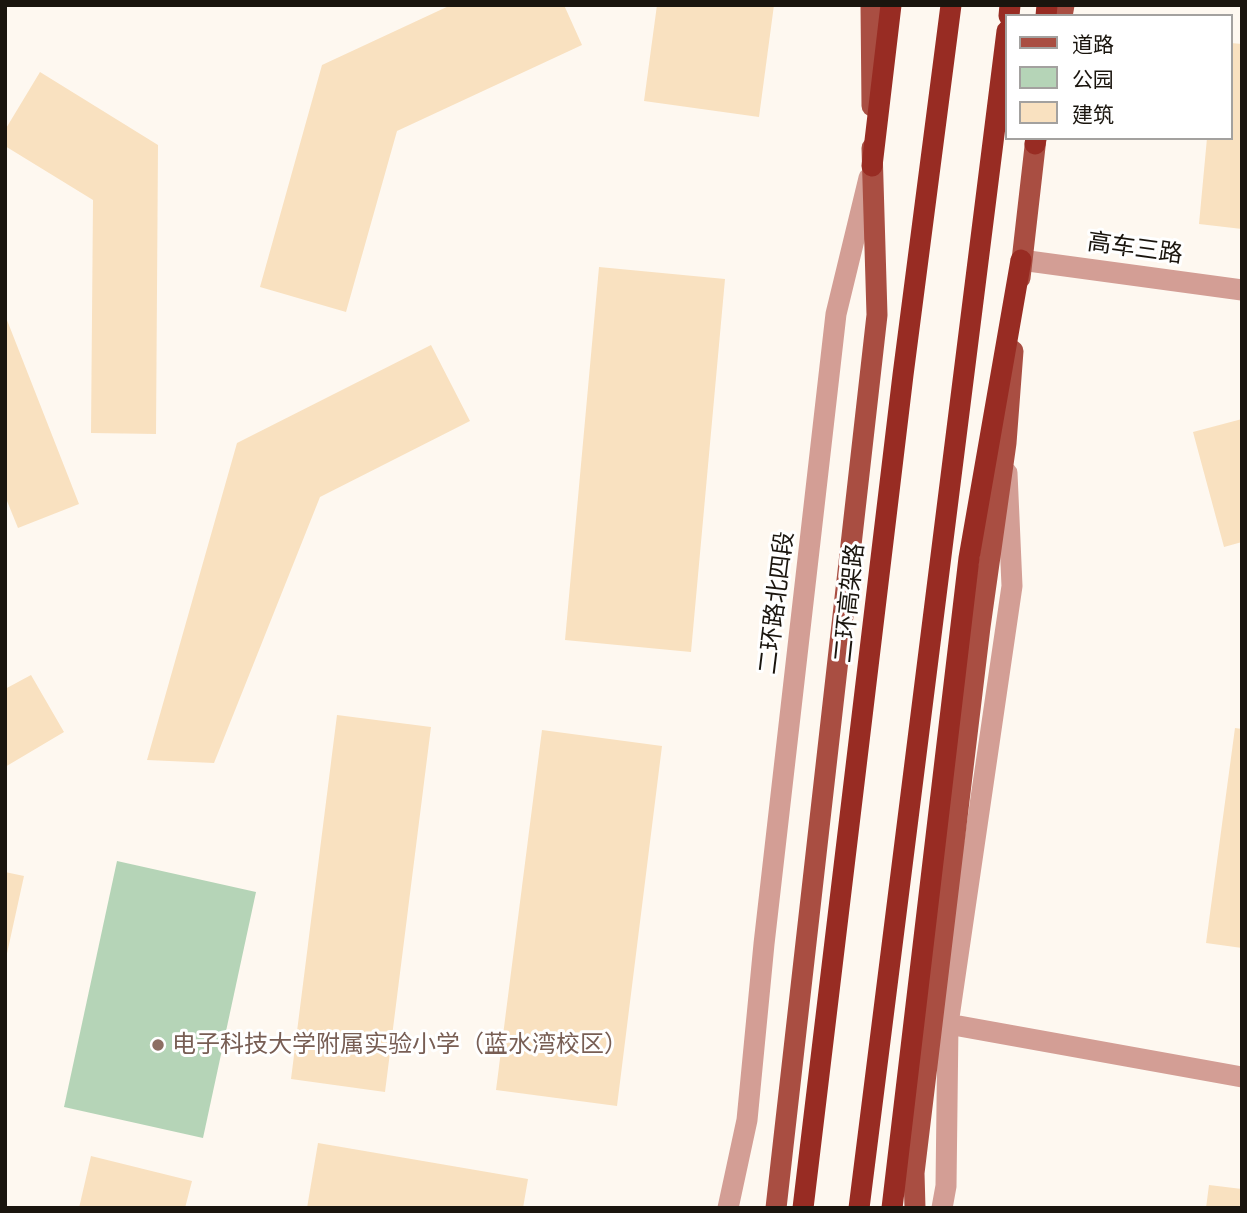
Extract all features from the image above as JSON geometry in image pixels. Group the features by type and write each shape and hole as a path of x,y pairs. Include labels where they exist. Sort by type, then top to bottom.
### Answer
{"highway":[{"path":"872,166 891,5"},
{"name":"二环高架路","path":"803,1208 903,375 951,5"},
{"path":"859,1208 1006,39"},
{"path":"892,1208 970,558 1021,260"}],"main road":[{"name":"二环路北四段","path":"871,5 872,166"},
{"path":"915,1208 914,1173 941,1019 980,627 1006,443 1021,260 1036,140"},
{"path":"776,1208 877,315 872,166"}],"street":[{"name":"二环路北四段","path":"728,1208 747,1120 764,944 836,314 872,166"},
{"name":"高车三路","path":"1021,260 1242,290"},
{"path":"942,1208 946,1185 941,1019 1242,1077"}],"green space":[{"path":"117,861 256,892 203,1138 64,1107"}],"building":[{"path":"451,5 564,5 582,45 397,131 346,312 260,287 322,65"},
{"path":"657,5 774,5 759,117 644,101"},
{"path":"1233,43 1242,44 1242,229 1199,224 1207,140 1233,140"},
{"path":"40,72 158,145 156,434 91,433 93,200 5,146 5,130"},
{"path":"599,267 725,279 691,652 565,640"},
{"path":"5,315 79,504 18,528 5,496"},
{"path":"431,345 470,421 320,497 214,763 147,760 237,443"},
{"path":"1242,419 1242,542 1224,547 1193,432"},
{"path":"31,675 64,732 5,767 5,689"},
{"path":"337,715 431,727 385,1092 291,1079"},
{"path":"1235,728 1242,729 1242,948 1206,943"},
{"path":"542,730 662,746 617,1106 496,1090"},
{"path":"5,872 24,876 6,958 5,957"},
{"path":"318,1143 528,1179 523,1208 307,1208"},
{"path":"91,1156 192,1181 185,1208 79,1208"},
{"path":"1209,1185 1242,1189 1242,1208 1206,1208"}],"place":[{"name":"电子科技大学附属实验小学（蓝水湾校区）","path":"158,1045"}]}
